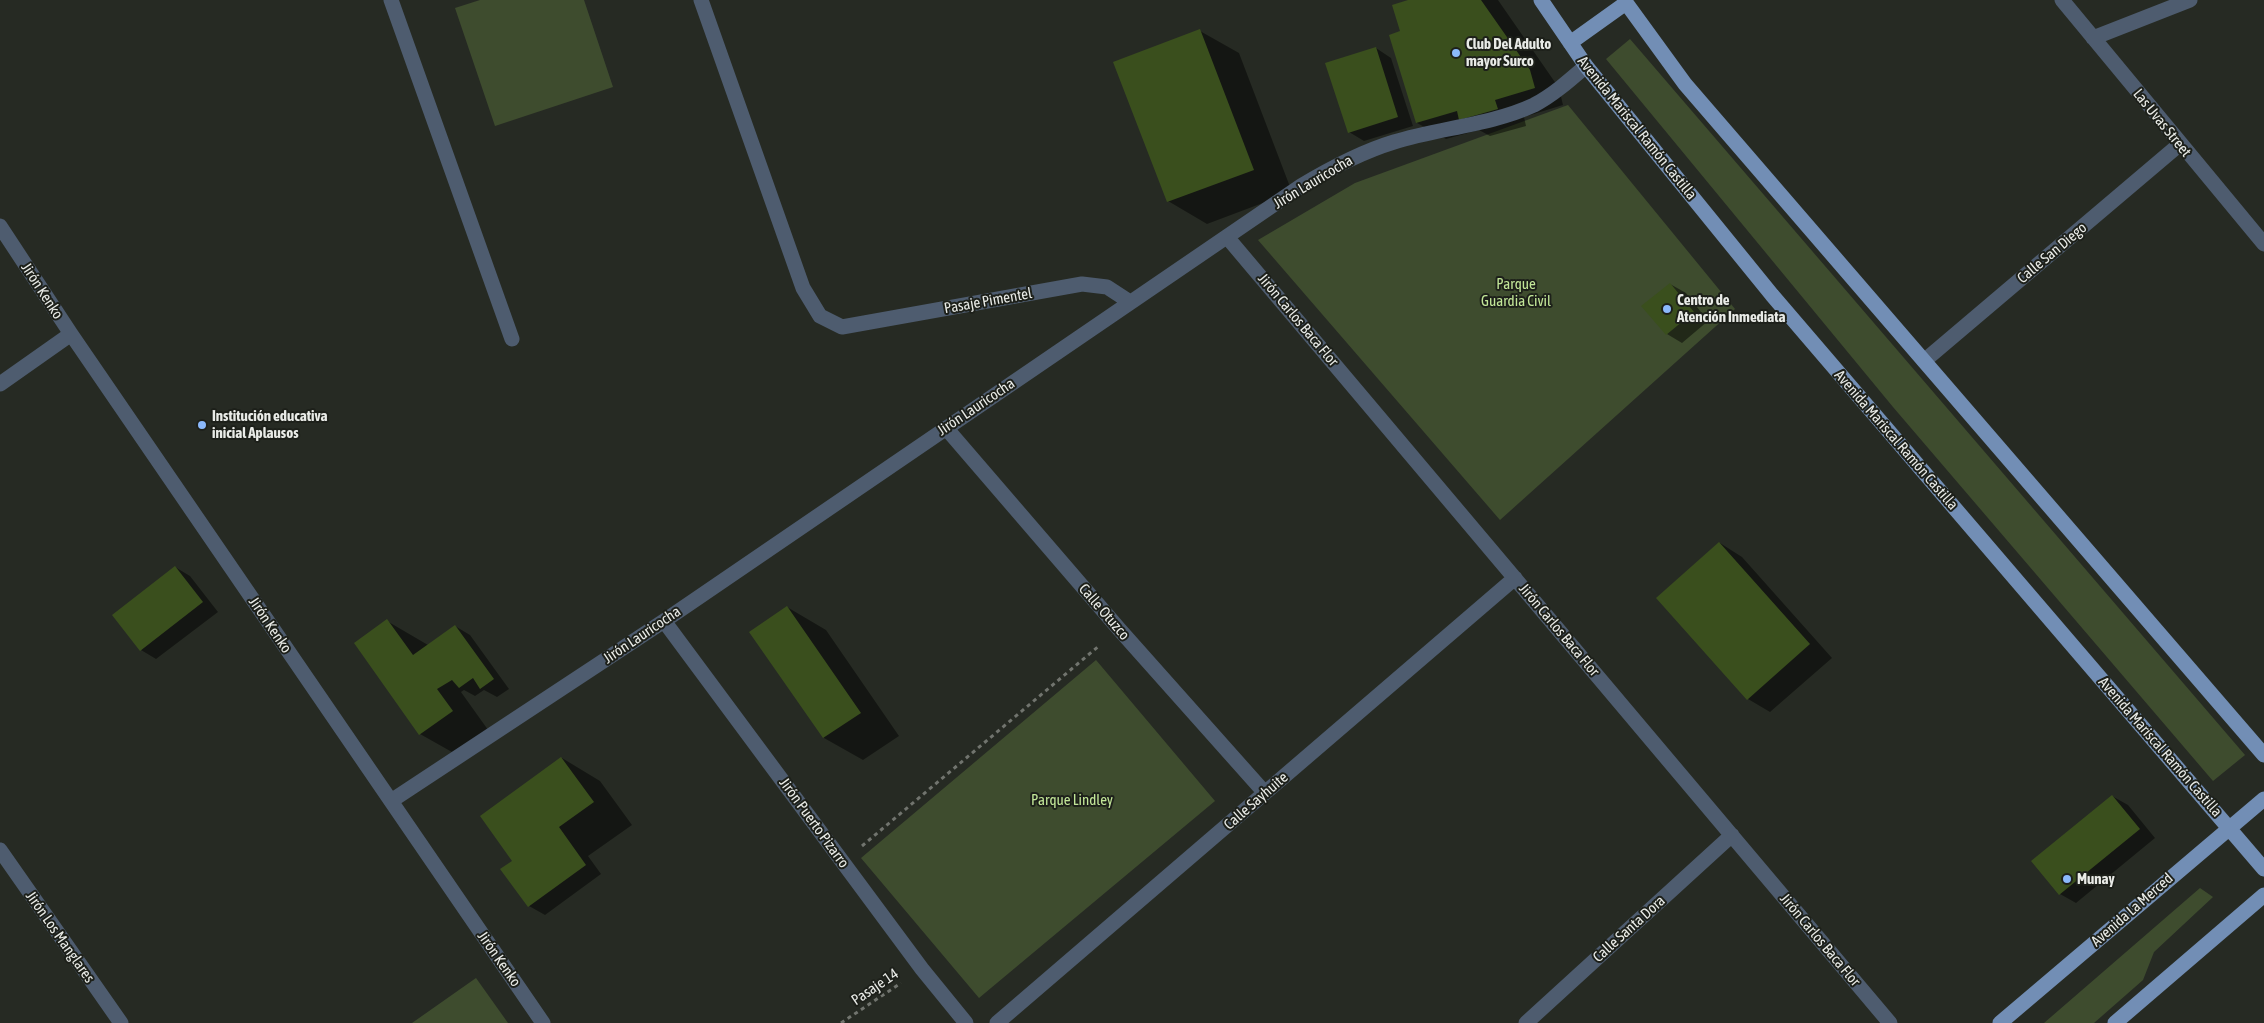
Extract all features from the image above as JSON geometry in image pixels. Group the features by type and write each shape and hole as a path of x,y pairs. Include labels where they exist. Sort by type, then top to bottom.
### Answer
{"main road":[{"name":"Avenida Mariscal Ramón Castilla","path":"1541,0 1586,66 1772,295 2264,868"},
{"path":"1570,43 1625,1 1686,84 2264,754"},
{"name":"Avenida La Merced","path":"2000,1023 2264,799"},
{"path":"2115,1023 2264,895"}],"street":[{"path":"391,0 512,339"},
{"name":"Pasaje Pimentel","path":"701,0 803,288 820,316 842,327 1082,284 1108,287 1130,302"},
{"name":"Las Uvas Street","path":"2062,0 2264,244"},
{"path":"2093,38 2190,0"},
{"name":"Jirón Lauricocha","path":"391,801 664,621 1301,186 1333,167 1394,142 1488,119 1533,105 1558,90 1586,66"},
{"name":"Calle San Diego","path":"1924,361 2180,144"},
{"name":"Jirón Kenko","path":"0,226 71,334 543,1023"},
{"name":"Jirón Carlos Baca Flor","path":"1228,237 1890,1023"},
{"path":"0,384 71,334"},
{"name":"Calle Otuzco","path":"946,428 1119,629 1265,793"},
{"name":"Calle Sayhuite","path":"997,1023 1515,578"},
{"name":"Jirón Puerto Pizarro","path":"664,621 922,969 966,1023"},
{"name":"Calle Santa Dora","path":"1526,1023 1732,835"},
{"name":"Jirón Los Manglares","path":"0,850 120,1023"}],"path":[{"path":"843,863 1119,629"},
{"name":"Pasaje 14","path":"841,1023 922,969"}],"green space":[{"path":"480,0 584,0 613,87 495,126 455,8"},
{"path":"1630,39 2245,755 2213,781 1893,407 1606,59"},
{"name":"Parque Guardia Civil","path":"1568,105 1735,309 1500,520 1258,240 1355,183"},
{"name":"Parque Lindley","path":"1096,660 1215,801 979,998 861,858"},
{"path":"2200,888 2213,897 2154,952 2143,980 2094,1023 2044,1023"},
{"path":"476,978 508,1023 412,1023"}],"building":[{"name":"Club Del Adulto mayor Surco","path":"1408,0 1481,0 1530,70 1535,88 1495,100 1498,109 1459,120 1457,111 1416,123 1389,35 1400,31 1392,5"},
{"path":"1200,29 1254,170 1167,202 1113,62"},
{"path":"1376,47 1398,117 1348,133 1325,63"},
{"name":"Centro de Atención Inmediata","path":"1670,283 1694,312 1666,335 1641,306"},
{"path":"1719,542 1810,644 1747,700 1656,598"},
{"path":"175,566 203,602 140,651 112,615"},
{"path":"787,606 861,713 823,738 749,632"},
{"path":"387,619 413,655 455,625 494,679 480,689 473,678 459,688 452,680 437,689 453,711 419,735 354,643"},
{"path":"561,757 594,802 559,827 586,865 528,907 500,869 512,861 480,816"},
{"path":"2112,795 2140,829 2059,895 2031,861"}],"place":[{"name":"Club Del Adulto mayor Surco","path":"1456,53"},
{"name":"Centro de Atención Inmediata","path":"1667,309"},
{"name":"Institución educativa inicial Aplausos","path":"202,425"},
{"name":"Munay","path":"2067,879"}]}
